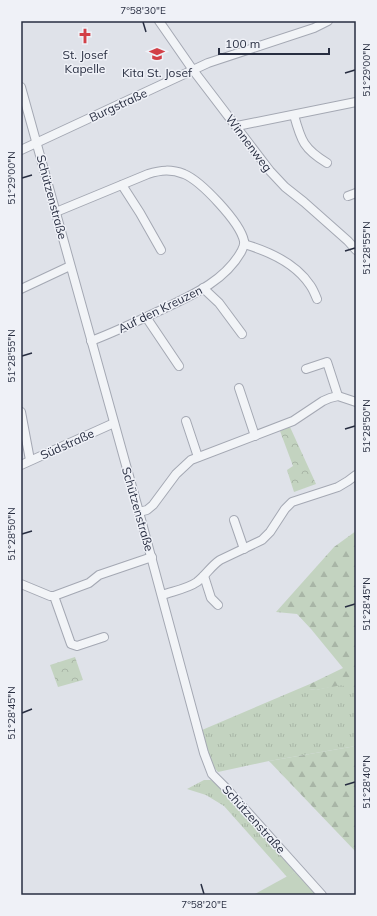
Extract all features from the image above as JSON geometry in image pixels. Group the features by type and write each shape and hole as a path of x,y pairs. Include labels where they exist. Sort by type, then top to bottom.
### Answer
{"street":[{"name":"Winnenweg","path":"159,21 193,70 276,179 320,216 356,250"},
{"name":"Burgstraße","path":"21,150 208,63 314,28 328,21"},
{"name":"Schützenstraße","path":"21,87 152,557 204,753 212,774 322,895"},
{"path":"237,126 356,102"},
{"path":"294,115 299,135 304,145 316,157 327,163"},
{"path":"56,212 148,174 163,170 184,174 202,186 222,207 241,233 244,244 277,258 297,271 310,284 317,299"},
{"path":"122,185 161,250"},
{"path":"348,196 356,193"},
{"name":"Auf den Kreuzen","path":"91,341 121,329 203,288 233,263 244,244"},
{"path":"21,289 70,266"},
{"path":"203,288 219,303 242,334"},
{"path":"146,317 179,366"},
{"path":"306,368 327,362 338,396"},
{"path":"239,388 255,436"},
{"path":"139,512 147,510 153,505 181,468 192,460 293,421 323,401 338,396 356,402"},
{"path":"21,412 30,460"},
{"path":"186,421 198,457"},
{"name":"Südstraße","path":"21,465 114,423"},
{"path":"162,595 188,587 204,576 214,564 262,540 266,537 285,509 292,502 338,487 356,475"},
{"path":"234,520 244,549"},
{"path":"21,584 50,596 54,596 89,583 99,575 152,557"},
{"path":"204,576 211,598 218,605"},
{"path":"54,596 71,644 77,646 104,637"}],"green space":[{"path":"290,427 316,484 294,492 287,470 293,466 280,431"},
{"path":"356,531 356,693 342,685 316,690 308,689 310,684 343,668 297,614 276,612 334,547"},
{"path":"75,657 83,680 58,687 50,665"},
{"path":"310,684 309,689 316,690 342,684 356,692 356,746 269,761 218,772 212,765 202,730"},
{"path":"356,746 356,852 269,761"},
{"path":"204,780 211,780 220,787 295,872 287,877 224,806 206,795 187,789"},
{"path":"295,872 316,895 253,895"}],"place":[{"name":"St. Josef Kapelle","path":"85,36"},
{"name":"Kita St. Josef","path":"157,54"}]}
